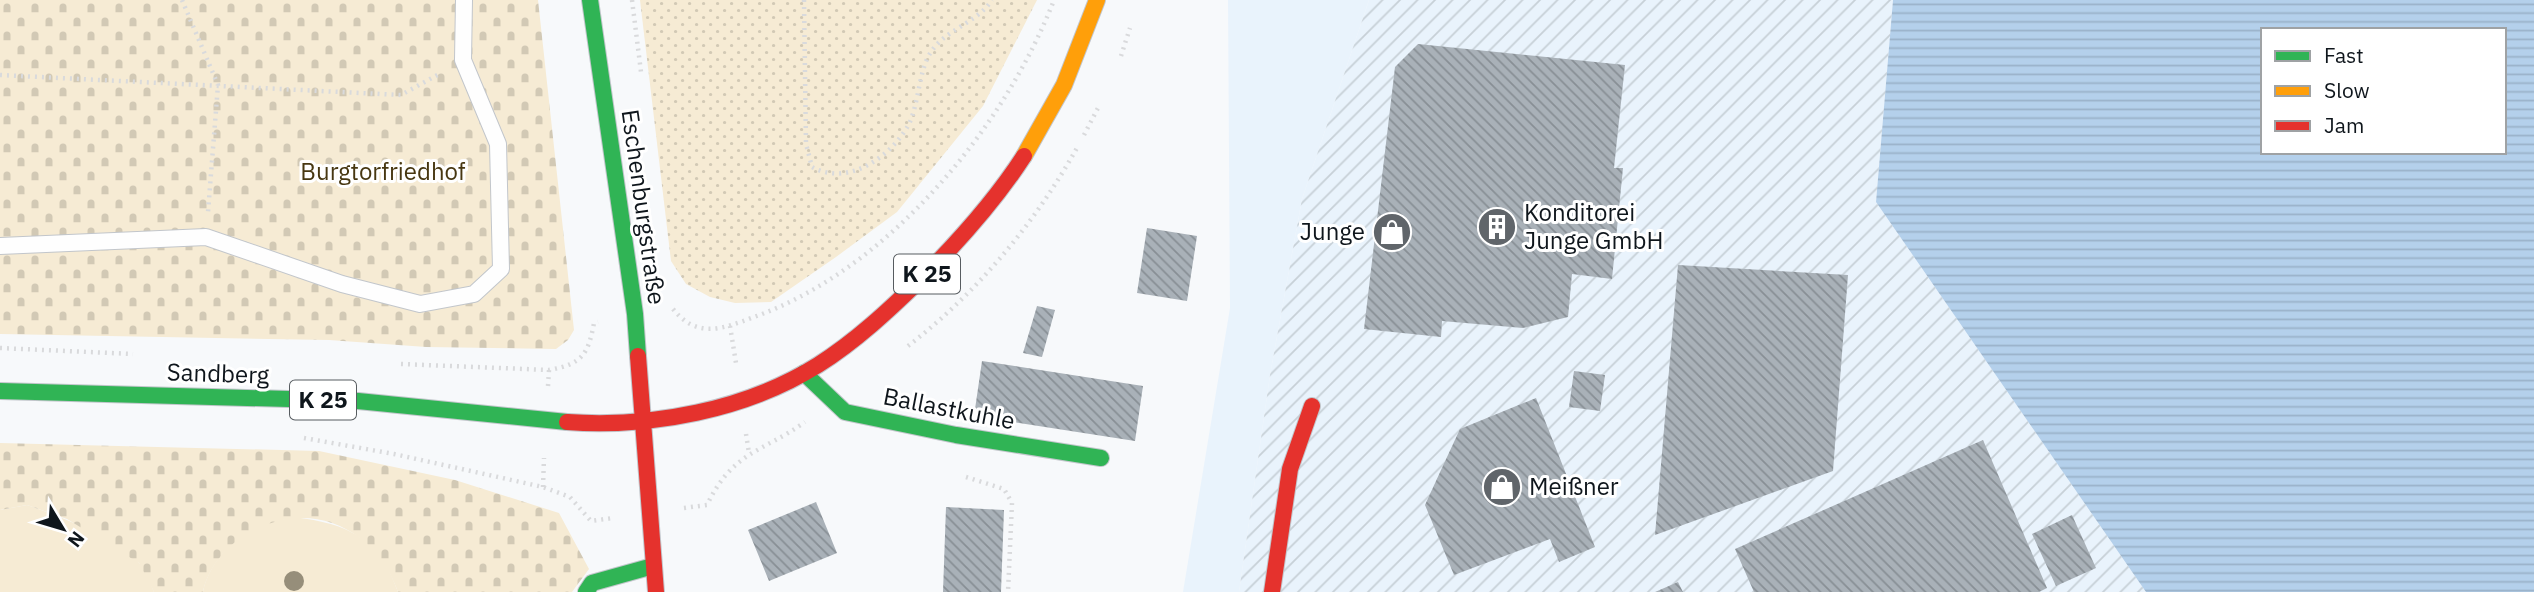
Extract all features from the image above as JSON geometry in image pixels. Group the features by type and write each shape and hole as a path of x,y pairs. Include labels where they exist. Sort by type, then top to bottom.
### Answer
{"main road":[{"name":"Eschenburgstraße","path":"590,0 635,314 656,592"},
{"name":"K 25","path":"645,421 706,409 804,373 850,344 954,248 1012,176 1042,128 1089,26 1097,0"},
{"name":"Ballastkuhle","path":"804,373 845,412 956,435 1101,458"},
{"name":"Sandberg","path":"0,391 358,401 546,420 645,421"},
{"path":"1272,592 1290,469 1312,406"},
{"path":"586,592 592,583 653,566"}],"lane":[{"path":"0,246 206,237 341,284 420,304 474,294 501,269 498,144 463,60 464,0"}],"path":[{"path":"182,0 218,85 206,237"},
{"path":"804,0 806,144 812,167 826,175 852,174 887,152 908,125 929,54 943,38 963,26 992,0"},
{"path":"670,306 685,324 709,330 785,306 838,275 909,218 965,151 994,114 1045,23 1054,0"},
{"path":"0,75 401,95 463,60"},
{"path":"549,370 571,366 589,349 594,323 635,314"},
{"path":"300,438 394,454 543,487 570,497 592,521 707,505 727,470 749,454"},
{"path":"1004,489 1013,503 1008,592"},
{"path":"1002,569 1009,569"}],"shaded area":[{"path":"1228,0 1369,0 1302,199 1270,375 1239,592 1183,592 1230,308"},
{"path":"1369,0 1893,0 1876,202 2146,592 1239,592 1270,375 1302,199"}],"green space":[{"name":"Burgtorfriedhof","path":"0,0 538,0 574,330 568,340 556,349 426,347 329,340 0,334"},
{"path":"640,0 1037,0 983,106 897,212 771,302 735,303 710,297 686,284 671,261"},
{"path":"0,443 319,451 455,480 559,513 589,569 572,592 398,592 386,568 371,548 353,533 332,523 309,518 286,519 262,526 232,545 211,570 203,592 154,592 139,563 67,519 27,505 0,510"},
{"path":"27,505 70,522 116,545 141,566 154,592 0,592 0,510"},
{"path":"294,517 331,524 360,537 381,558 398,592 203,592 210,572 230,545 261,524"}],"water":[{"path":"1893,0 2534,0 2534,592 2146,592 1876,202"}],"building":[{"name":"Konditorei Junge GmbH","path":"1418,44 1625,65 1614,168 1623,168 1612,279 1572,274 1568,317 1523,328 1442,321 1441,337 1364,329 1395,67"},
{"path":"1147,228 1197,236 1187,301 1137,293"},
{"path":"1678,265 1848,275 1833,471 1655,535"},
{"path":"1037,306 1055,310 1042,357 1023,353"},
{"path":"982,361 1143,386 1135,441 974,416"},
{"path":"1574,371 1605,375 1600,411 1569,407"},
{"name":"Meißner","path":"1536,398 1595,547 1559,562 1550,539 1454,575 1425,505 1441,470 1460,429"},
{"path":"1983,440 2047,588 2039,592 1754,592 1735,549"},
{"path":"816,502 837,553 769,581 748,530"},
{"path":"946,507 1004,510 1001,592 943,592"},
{"path":"2072,515 2096,568 2056,586 2032,534"},
{"path":"1678,582 1683,592 1655,592"}],"traffic: fast":[{"path":"590,0 635,314 638,356"},
{"path":"804,373 845,412 956,435 1101,458"},
{"path":"0,391 358,401 567,422"},
{"path":"586,592 592,583 653,566"}],"traffic: slow":[{"path":"1024,156 1064,85 1097,0"}],"traffic: jam":[{"path":"567,422 632,422 697,413 760,394 818,365 859,335 921,279 976,220 1024,156"},
{"path":"638,356 656,592"},
{"path":"1272,592 1290,469 1312,406"}],"place":[{"name":"Konditorei Junge GmbH","path":"1497,227"},
{"name":"Junge","path":"1392,232"},
{"name":"Meißner","path":"1502,487"}]}
